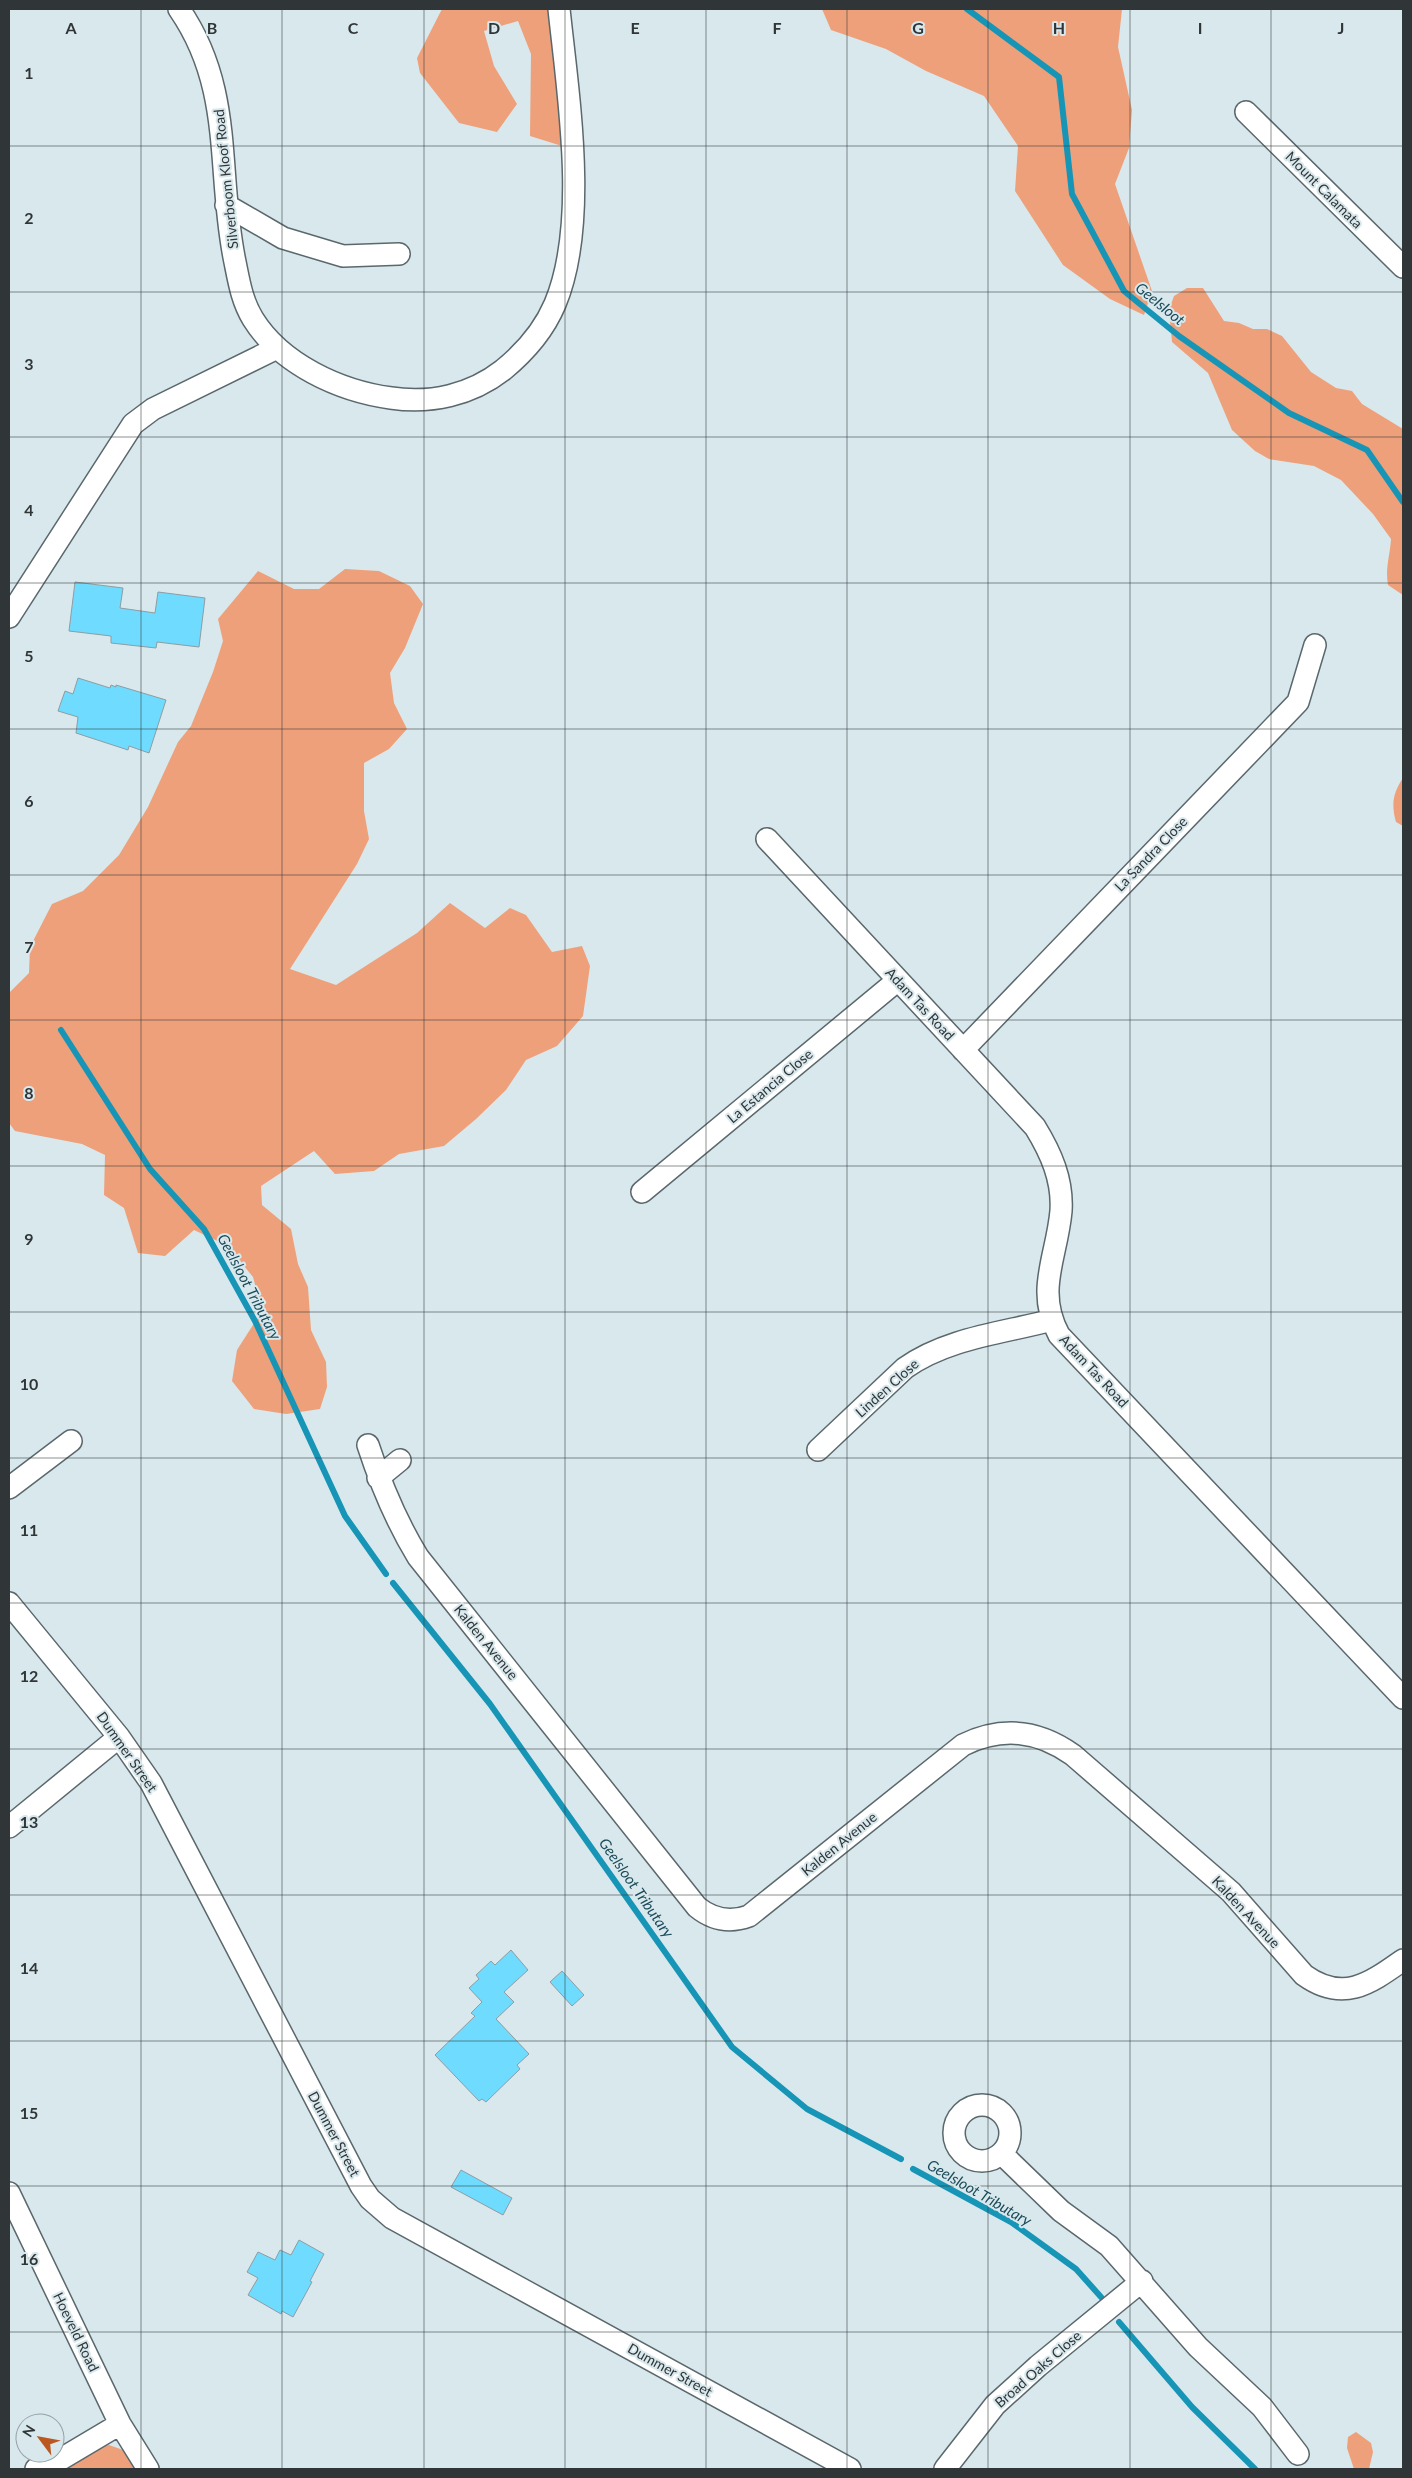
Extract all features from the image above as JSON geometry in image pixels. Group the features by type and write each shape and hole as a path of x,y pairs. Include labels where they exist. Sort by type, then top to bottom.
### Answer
{"street":[{"name":"Silverboom Kloof Road","path":"179,9 202,50 215,86 225,162 229,235 246,308 276,348 305,368 359,391 403,400 427,400 465,392 483,384 517,359 532,342 545,324 562,284 573,222 571,125 559,9"},
{"name":"Mount Calamata","path":"1246,112 1403,267"},
{"path":"226,205 283,238 343,256 399,254"},
{"path":"9,617 133,424 153,409 276,348"},
{"name":"La Sandra Close","path":"962,1050 1298,702 1315,645"},
{"name":"Adam Tas Road","path":"767,839 1035,1128 1053,1159 1058,1176 1061,1211 1047,1287 1052,1320 1059,1335 1403,1698"},
{"name":"La Estancia Close","path":"642,1192 898,980"},
{"name":"Linden Close","path":"818,1450 917,1359 943,1347 1052,1320"},
{"path":"9,1488 71,1440"},
{"name":"Kalden Avenue","path":"368,1445 378,1478 401,1530 418,1557 697,1907 709,1916 732,1920 749,1916 963,1745 992,1734 1022,1733 1050,1740 1073,1755 1231,1892 1304,1975 1313,1982 1334,1989 1358,1987 1370,1983 1403,1960"},
{"path":"378,1478 400,1460"},
{"name":"Dummer Street","path":"9,1603 120,1737 151,1783 361,2186 370,2199 392,2218 850,2469"},
{"path":"9,1827 120,1737"},
{"path":"1002,2154 1061,2211 1109,2246 1142,2281 1198,2347 1262,2407 1298,2454"},
{"name":"Hoeveld Road","path":"9,2193 120,2424 148,2469"},
{"name":"Broad Oaks Close","path":"945,2469 995,2406 1038,2366 1142,2281"},
{"path":"36,2469 52,2465 120,2424"}],"shaded area":[{"path":"442,9 552,9 563,117 562,146 530,136 531,54 518,21 484,31 494,66 517,104 497,132 459,123 420,73 417,58"},
{"path":"822,9 1122,9 1118,47 1132,110 1129,148 1115,184 1152,291 1144,315 1110,299 1063,265 1015,191 1018,146 984,96 926,71 886,49 831,30"},
{"path":"1187,288 1203,288 1224,321 1239,323 1253,329 1267,329 1282,336 1311,372 1336,388 1352,391 1362,404 1403,429 1403,595 1388,585 1387,567 1391,539 1373,514 1341,480 1314,466 1269,459 1255,451 1232,430 1208,373 1172,342 1169,310 1174,296"},
{"path":"345,569 379,571 410,586 423,604 405,648 390,673 394,703 407,729 389,749 364,763 364,811 369,839 357,864 290,969 336,985 417,933 450,903 485,928 510,908 526,915 552,952 582,946 590,966 583,1016 557,1046 526,1060 506,1090 444,1146 399,1154 374,1171 335,1174 314,1151 261,1186 262,1205 291,1229 298,1264 308,1287 311,1330 326,1362 327,1387 320,1409 286,1414 254,1409 232,1381 237,1350 262,1311 253,1277 228,1246 194,1230 165,1256 138,1253 124,1208 104,1195 105,1155 82,1144 15,1131 9,1123 9,993 29,973 30,947 52,904 83,891 119,855 148,807 178,742 191,726 213,672 223,641 218,619 258,571 294,589 319,589"},
{"path":"1403,778 1403,826 1396,822 1393,804 1395,794"},
{"path":"1356,2432 1371,2443 1373,2452 1369,2469 1354,2469 1347,2448 1348,2437"},
{"path":"109,2445 126,2451 139,2469 64,2469 100,2447"}],"building":[{"path":"75,582 123,588 120,608 155,613 158,592 205,598 199,647 157,642 156,648 111,643 111,636 69,631"},
{"path":"78,678 110,688 111,685 116,687 116,685 166,700 149,753 129,746 128,750 76,733 78,717 58,711 65,691 73,694"},
{"path":"511,1950 528,1970 504,1992 514,2002 496,2019 529,2054 517,2065 520,2069 486,2102 482,2099 479,2101 435,2055 475,2016 471,2013 482,2002 469,1988 479,1979 476,1975 491,1961 495,1965"},
{"path":"562,1971 584,1995 572,2006 550,1982"},
{"path":"461,2170 512,2198 503,2215 451,2187"},
{"path":"299,2240 324,2254 310,2281 312,2282 293,2317 282,2311 281,2314 248,2295 258,2278 247,2272 258,2252 275,2260 280,2250 291,2255"}],"waterway":[{"name":"Geelsloot","path":"967,9 1059,77 1072,194 1124,291 1179,336 1289,413 1367,450 1403,502"},
{"name":"Geelsloot Tributary","path":"61,1030 150,1169 204,1229 255,1321 345,1516 386,1574"},
{"name":"Geelsloot Tributary","path":"393,1583 490,1704 732,2047 807,2109 901,2159"},
{"name":"Geelsloot Tributary","path":"913,2169 1011,2222 1076,2269 1101,2297"},
{"name":"Geelsloot Tributary","path":"1119,2322 1192,2407 1255,2469"}]}
